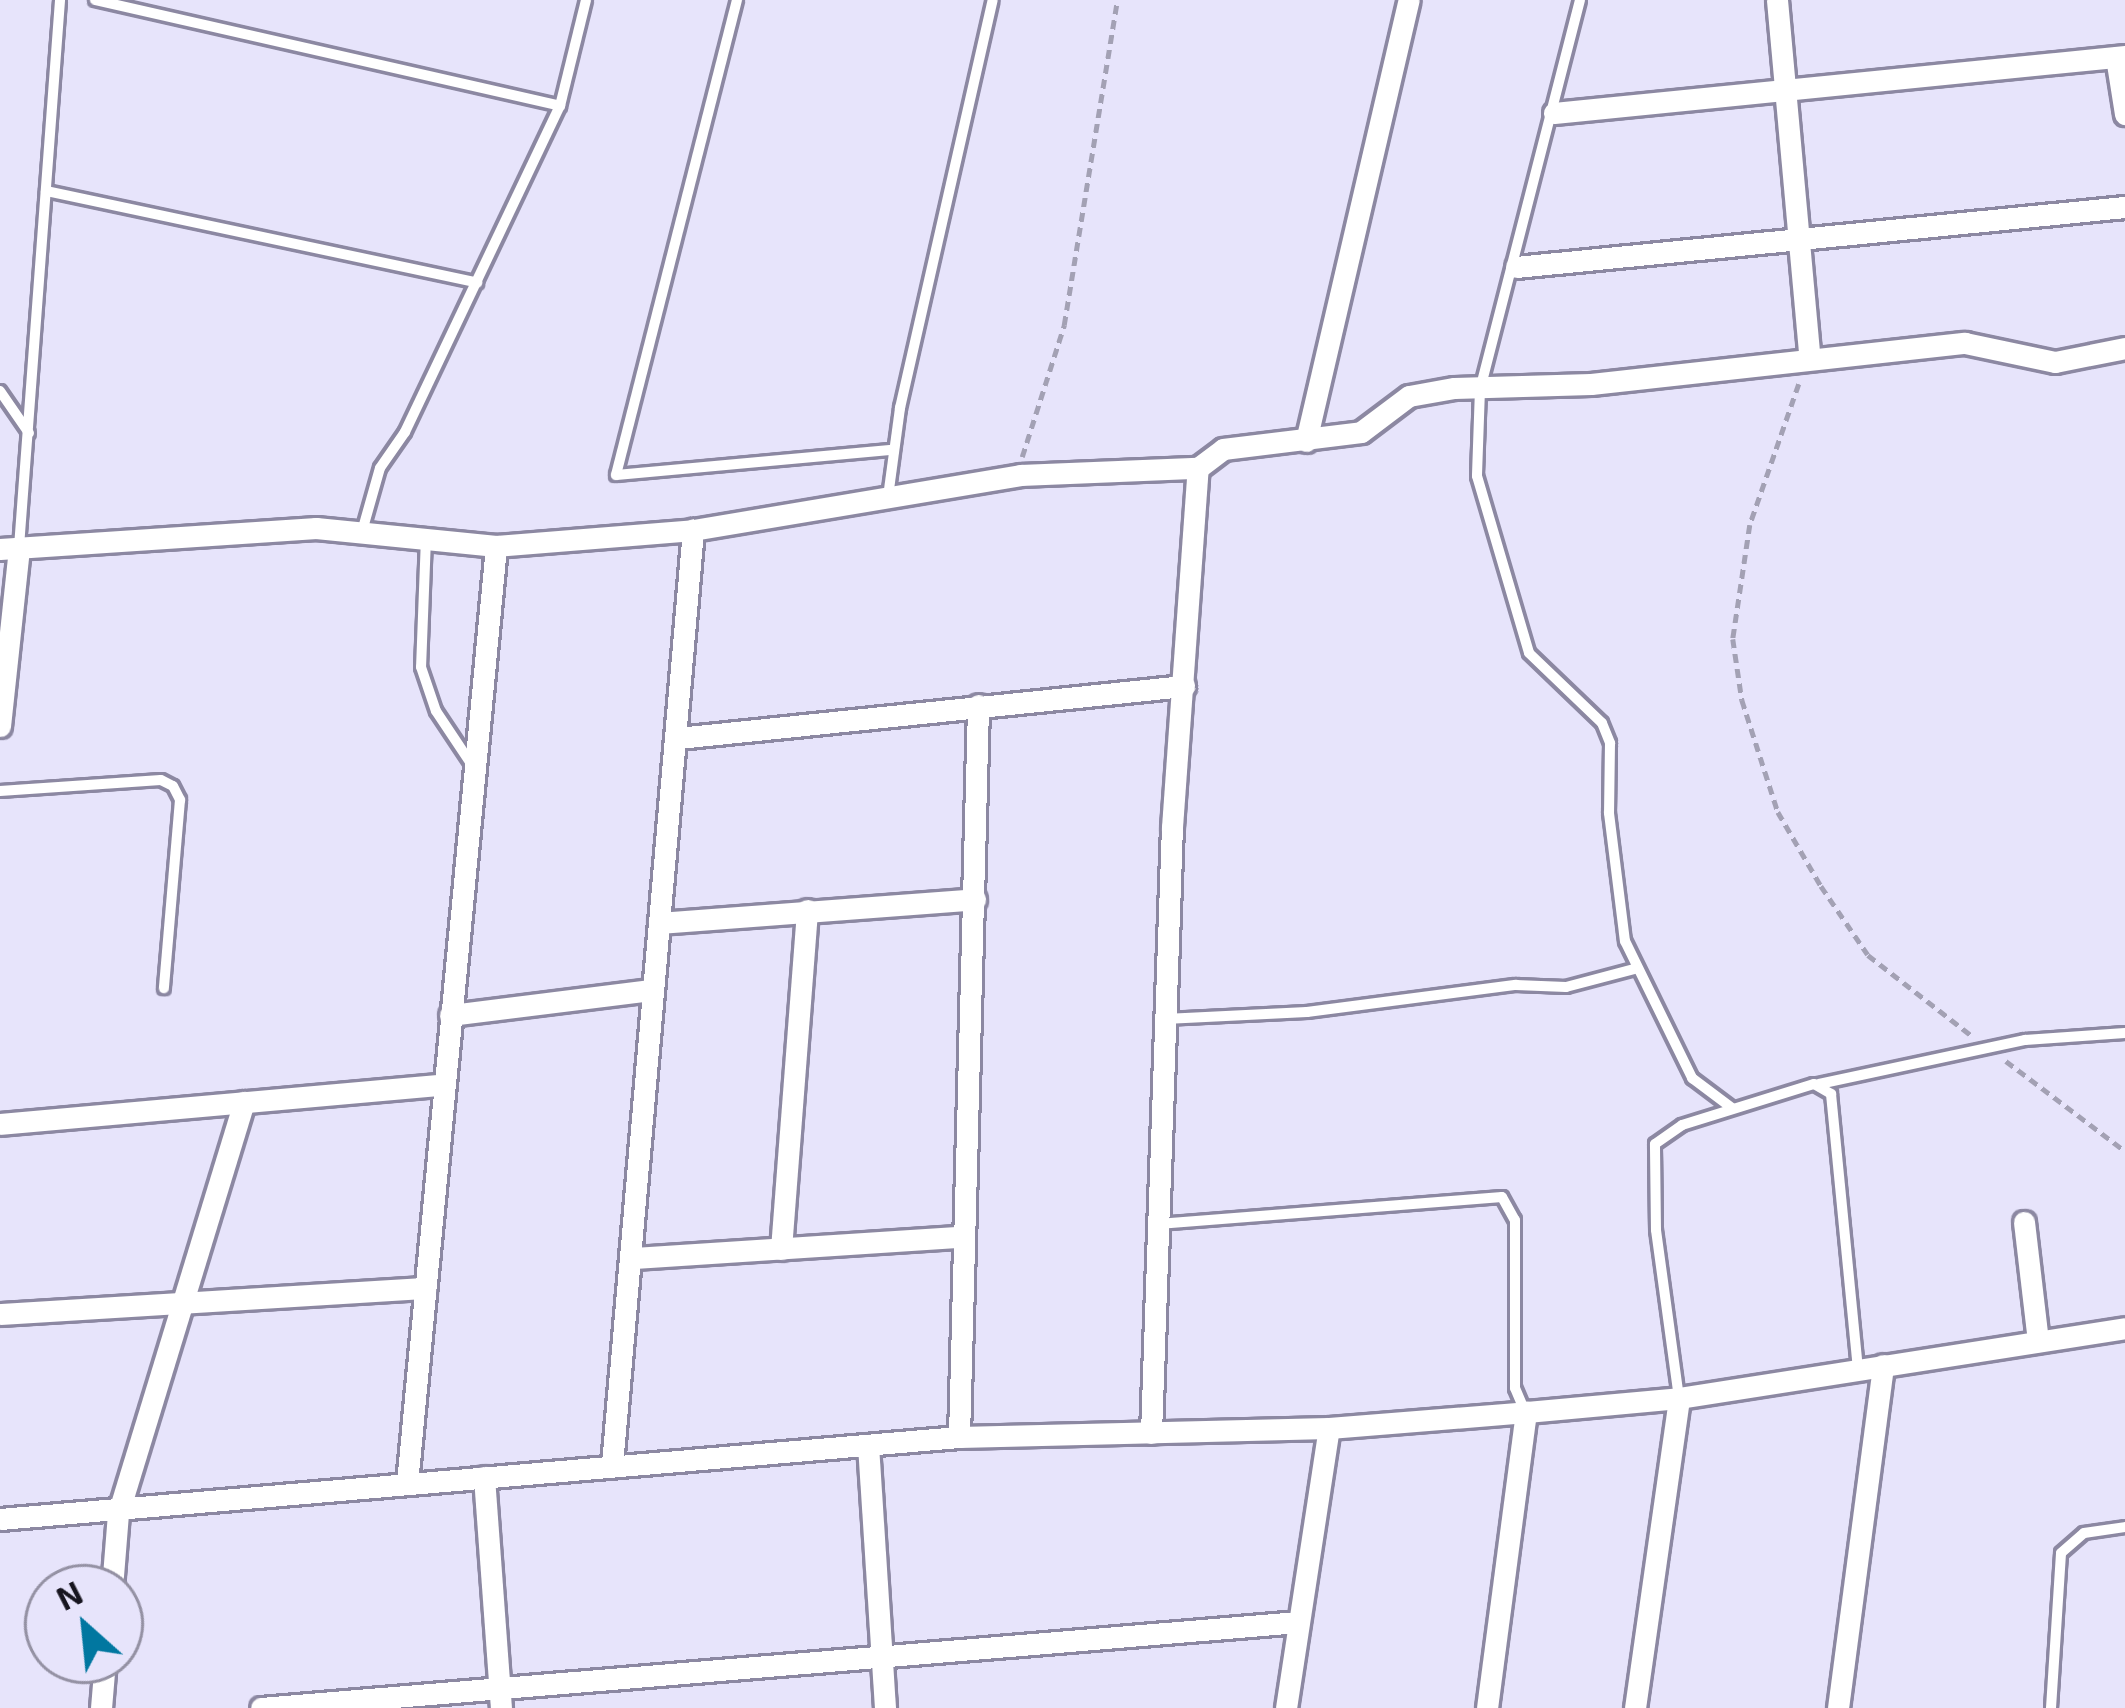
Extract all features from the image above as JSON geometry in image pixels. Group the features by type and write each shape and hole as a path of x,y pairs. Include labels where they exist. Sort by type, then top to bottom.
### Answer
{"street":[{"path":"1306,440 1409,0"},
{"path":"1777,0 1809,355"},
{"path":"1554,113 2121,57 2125,114"},
{"path":"1516,267 2125,207"},
{"path":"0,726 9,548 363,528 496,546 693,530 1020,475 1198,468 1223,449 1361,432 1409,396 1592,384 1809,355 1965,343 2055,362 2125,348"},
{"path":"1151,1433 1165,1019 1198,468"},
{"path":"612,1465 693,530"},
{"path":"407,1483 496,546"},
{"path":"678,738 1184,686"},
{"path":"959,1437 978,705"},
{"path":"659,923 975,898"},
{"path":"781,1249 806,910"},
{"path":"451,1015 652,990"},
{"path":"0,1124 444,1084"},
{"path":"114,1564 118,1514 244,1102"},
{"path":"2024,1222 2038,1341"},
{"path":"633,1258 961,1238"},
{"path":"0,1315 425,1288"},
{"path":"0,1519 118,1514 407,1483 959,1437 1329,1428 1526,1412 1679,1398 2125,1328"},
{"path":"1838,1708 1883,1365"},
{"path":"1635,1708 1679,1398"},
{"path":"1487,1708 1526,1412"},
{"path":"1286,1708 1329,1428"},
{"path":"868,1445 885,1708"},
{"path":"484,1477 500,1698"},
{"path":"262,1708 500,1698 881,1658 1298,1622"}],"lane":[{"path":"9,548 31,435 60,0"},
{"path":"95,0 560,106"},
{"path":"363,528 380,468 477,283 560,106 586,0"},
{"path":"737,0 616,475 892,450"},
{"path":"889,497 892,450 993,0"},
{"path":"1580,0 1516,267 1480,388 1479,490 1522,638 1547,678 1594,714 1610,743 1620,921 1638,968 1692,1078 1732,1108"},
{"path":"46,191 477,283"},
{"path":"0,392 31,435"},
{"path":"426,534 421,667 436,711 478,771"},
{"path":"0,791 161,780 173,786 180,800 164,988"},
{"path":"1165,1019 1307,1012 1504,986 1566,988 1638,968"},
{"path":"1679,1398 1652,1152 1682,1125 1819,1084 1988,1047 2125,1034"},
{"path":"1819,1084 1832,1094 1858,1369"},
{"path":"1158,1224 1502,1197 1514,1213 1515,1388 1526,1412"},
{"path":"2051,1708 2061,1553 2084,1533 2125,1527"}],"path":[{"path":"1020,475 1064,325 1117,0"},
{"path":"1809,355 1750,525 1733,639 1742,700 1778,812 1868,955 2125,1151"}]}
